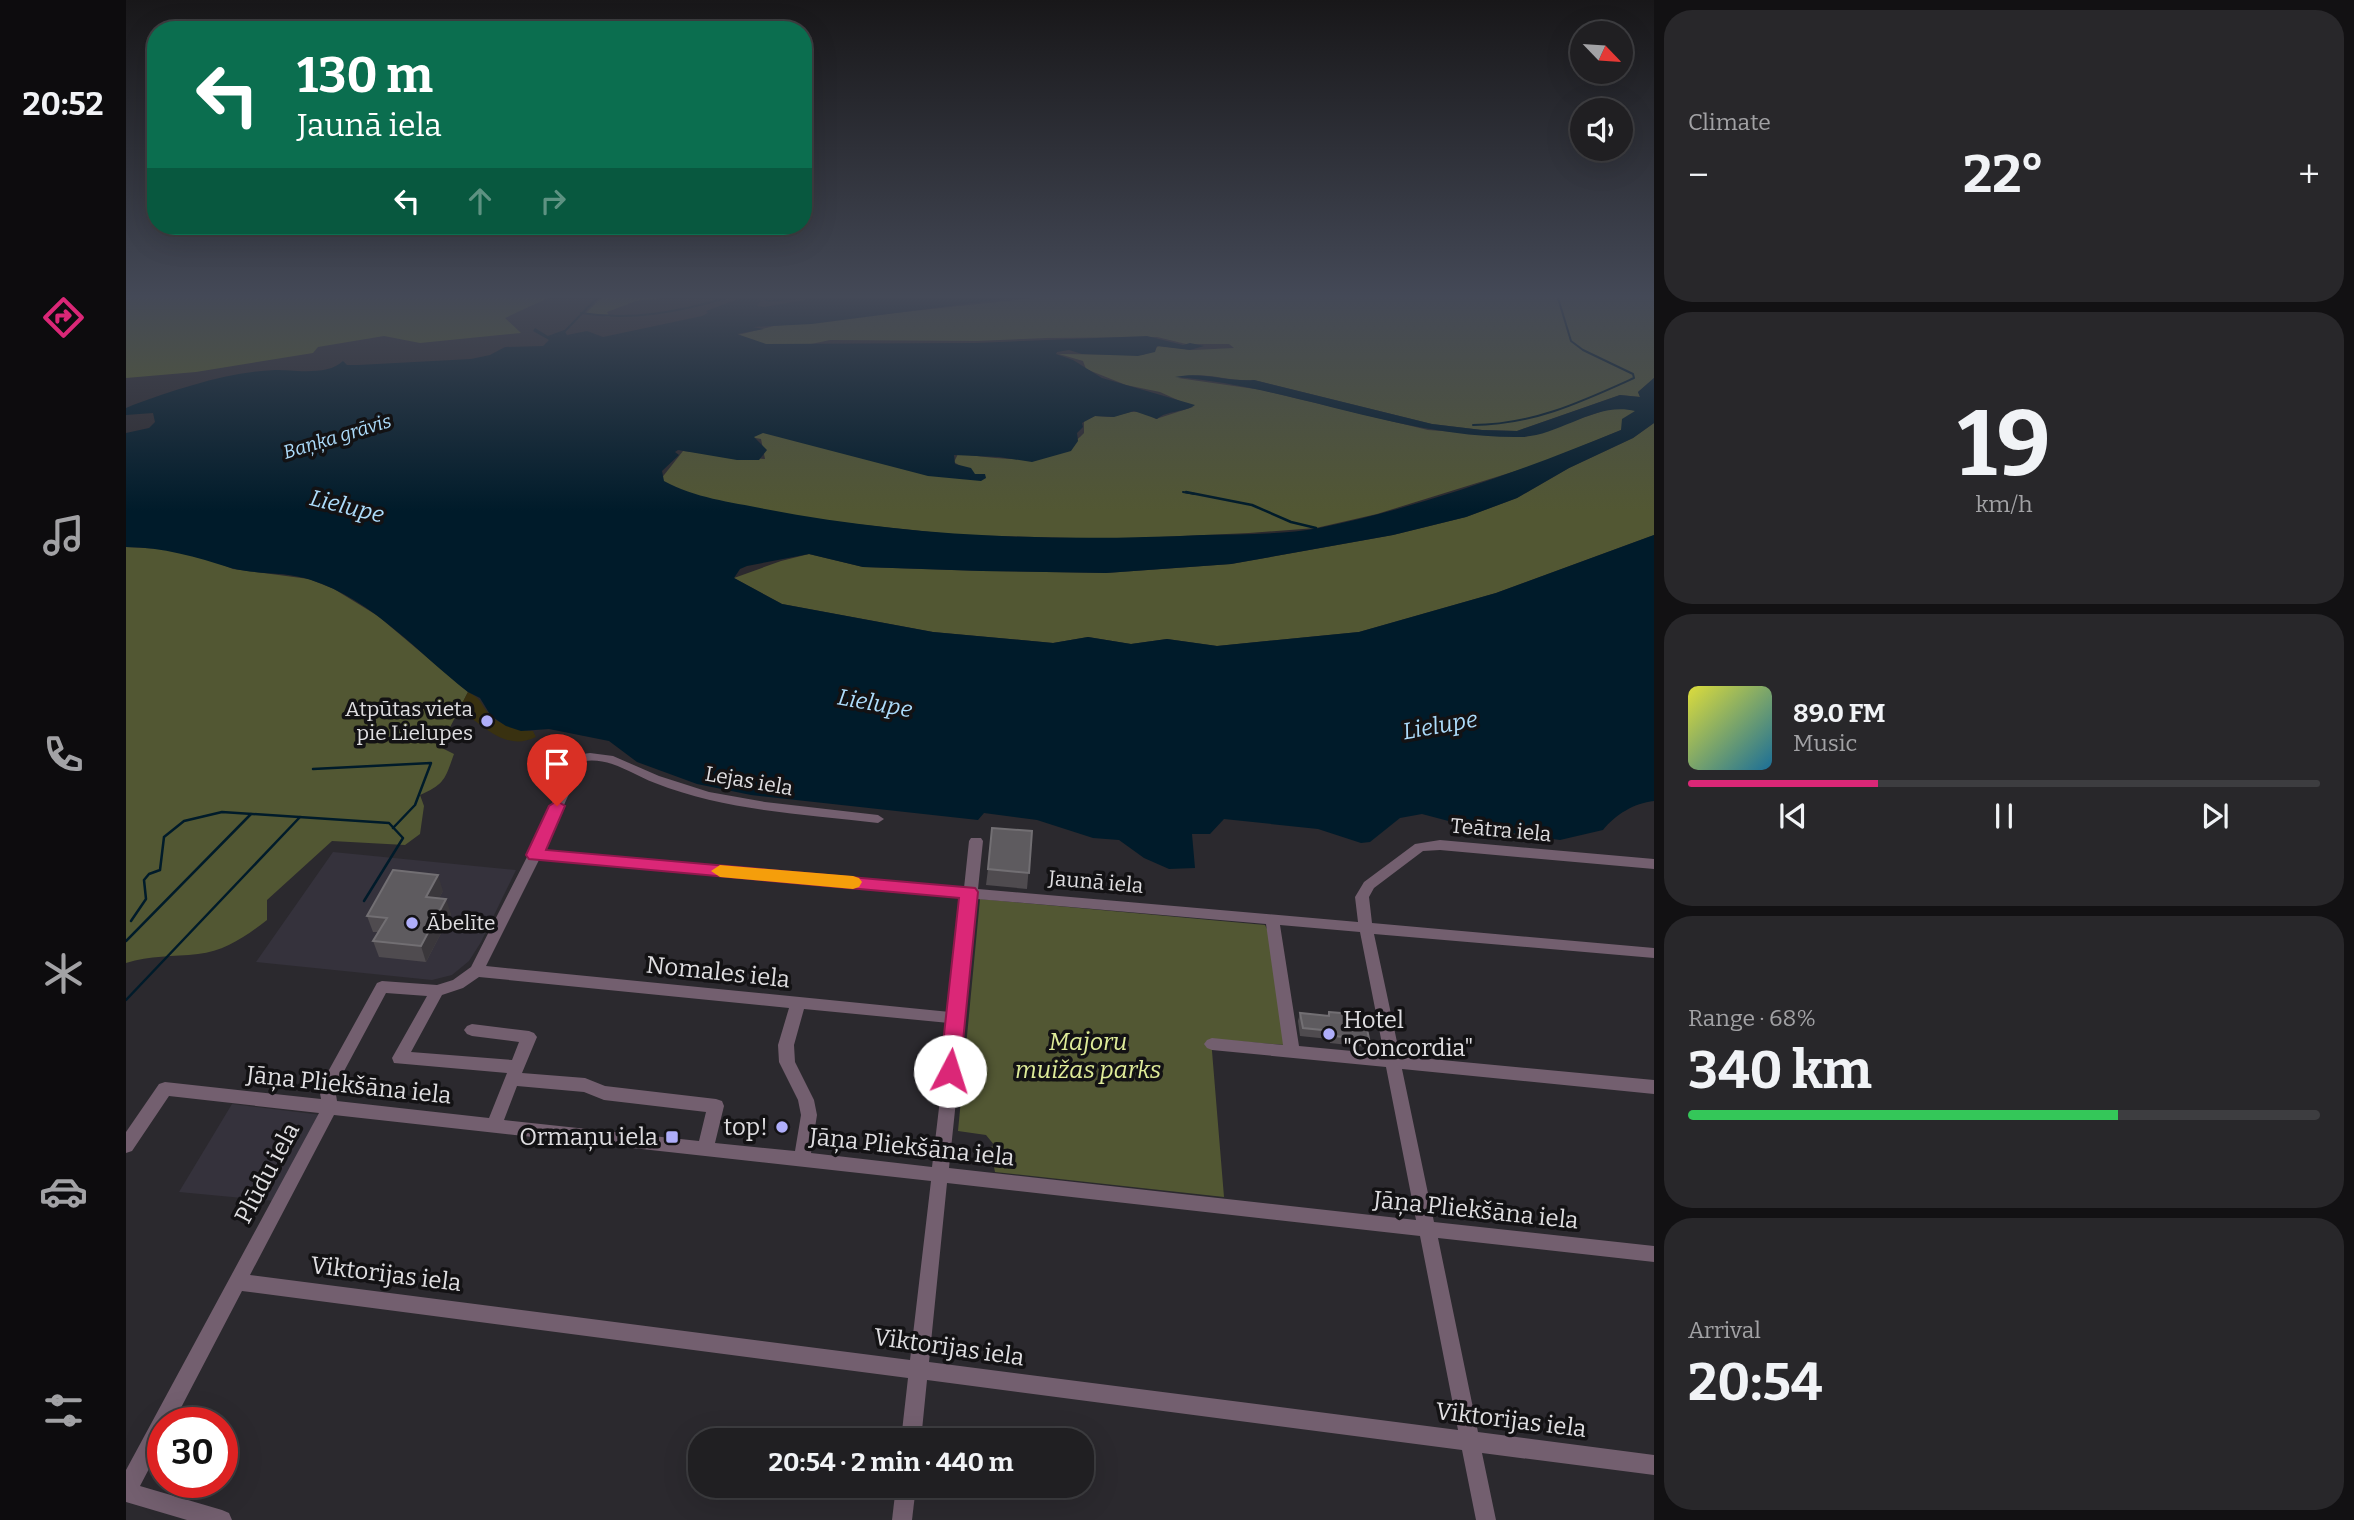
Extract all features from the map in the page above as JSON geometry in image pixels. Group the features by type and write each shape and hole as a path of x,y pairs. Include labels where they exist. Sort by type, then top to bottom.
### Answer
{"street":[{"name":"Lejas iela","path":"535,855 579,758 617,759 656,779 727,801 878,819"},
{"path":"912,1428 976,841"},
{"name":"Teātra iela","path":"1364,928 1363,897 1369,885 1420,848 1440,845 1654,864"},
{"name":"Jaunā iela","path":"535,855 1654,953"},
{"path":"476,971 535,855"},
{"path":"1272,919 1292,1051"},
{"path":"1364,928 1486,1520"},
{"name":"Plūdu iela","path":"126,1492 330,1107 327,1088 382,987 437,991 458,984 476,971"},
{"name":"Nomales iela","path":"476,971 955,1018"},
{"path":"437,991 400,1058 585,1085 604,1093 716,1106 705,1149"},
{"path":"798,1003 786,1045 787,1062 806,1100 809,1115 802,1160"},
{"path":"472,1030 529,1037 494,1125"},
{"path":"1212,1044 1654,1087"},
{"path":"126,1146 165,1090"},
{"name":"Jāņa Pliekšāna iela","path":"165,1090 1654,1255"},
{"name":"Viktorijas iela","path":"237,1282 1654,1465"},
{"path":"126,1492 222,1520"},
{"path":"902,1520 905,1498"}],"shaded area":[{"path":"333,852 516,870 481,942 469,961 452,975 432,980 256,962"},
{"path":"232,1104 322,1115 275,1201 179,1192"}],"green space":[{"path":"126,369 215,369 196,372 126,378"},
{"path":"1086,369 1654,369 1654,378 1638,392 1640,397 1620,395 1517,431 1432,424 1254,380 1197,375 1178,378 1262,390 1428,430 1525,437 1615,407 1636,410 1621,430 1538,464 1377,514 1316,528 1115,539 959,535 808,519 721,503 657,484 683,451 765,459 761,439 692,426 733,423 917,471 978,480 954,462 958,454 1009,459 1041,457 1070,445 1084,433 1084,421 1095,416 1111,417 1143,412 1156,419 1193,407 1160,392 1126,385"},
{"path":"1654,423 1654,535 1496,593 1359,632 1217,646 1167,639 1131,644 1088,637 1053,643 933,632 782,604 734,578 809,554 863,567 982,571 1106,573 1231,564 1393,535 1466,517 1517,498 1569,468 1633,438"},
{"path":"126,547 163,549 208,559 233,569 309,579 334,589 378,616 468,692 440,747 454,754 446,775 439,784 420,795 424,806 420,834 405,845 332,841 267,900 267,920 243,937 208,952 153,957 126,963"},
{"name":"Majoru muižas parks","path":"980,899 1265,925 1269,933 1285,1045 1211,1039 1224,1197 995,1172 990,1147 995,1146 986,1135 958,1131"}],"sand":[{"name":"Atpūtas vieta pie Lielupes","path":"468,692 479,700 495,719 510,727 533,731 536,737 514,741 495,735 459,709"}],"water":[{"path":"329,369 1087,369 1102,378 1195,405 1157,419 1134,411 1114,417 1095,416 1082,423 1083,427 1077,433 1078,441 1071,451 1032,462 954,455 955,464 971,468 975,474 985,474 986,478 981,481 928,476 763,433 754,437 767,450 759,460 737,460 678,450 675,452 679,455 662,471 664,481 688,492 819,518 928,531 1093,538 1290,532 1358,519 1472,486 1547,459 1621,430 1622,419 1635,411 1606,411 1534,435 1475,435 1389,421 1261,390 1175,377 1195,375 1254,380 1432,424 1517,431 1620,395 1640,397 1638,392 1654,378 1654,423 1633,438 1569,468 1517,498 1466,517 1393,535 1231,564 1106,573 863,567 809,554 747,566 740,569 734,578 782,604 933,632 1053,643 1088,637 1131,644 1167,639 1217,646 1359,632 1496,593 1654,535 1654,801 1625,811 1603,830 1560,840 1471,827 1422,814 1400,818 1370,842 1361,843 1318,829 1224,819 1210,834 1192,834 1195,868 1169,869 1144,858 1119,840 1093,838 1037,820 984,813 978,820 751,795 697,784 637,762 609,741 549,729 521,731 506,726 491,716 480,698 468,692 375,614 333,589 301,577 241,570 166,551 126,547 126,433 149,428 155,422 153,413 126,415 126,408 203,382 239,374"}],"building":[{"path":"992,828 1032,831 1029,873 988,869"},
{"path":"393,870 438,875 426,897 446,899 421,946 373,941 387,918 367,916"},
{"path":"1329,1012 1353,1014 1355,1023 1366,1024 1369,1039 1333,1036 1332,1031 1303,1028 1300,1013 1329,1016"}],"waterway":[{"path":"1473,425 1516,421 1575,403 1634,378 1633,374 1622,369"},
{"path":"1183,492 1195,494"},
{"path":"1186,492 1252,505 1291,522 1316,528"},
{"path":"313,769 431,763 415,805 393,828"},
{"path":"131,921 146,899 144,880 149,874 160,870 164,837 184,821 222,812 300,817"},
{"path":"126,941 251,814"},
{"path":"126,1000 300,817"},
{"path":"300,817 389,823 393,828"},
{"path":"364,901 403,838 393,828"}],"slow traffic":[{"path":"720,871 853,882"}],"place":[{"name":"Atpūtas vieta pie Lielupes","path":"487,721"},
{"name":"Ābelīte","path":"412,923"},
{"name":"Hotel \"Concordia\"","path":"1329,1034"},
{"name":"top!","path":"782,1127"},
{"name":"Ormaņu iela","path":"672,1137"}],"route":[{"path":"557,806 535,855 969,892 950,1071"}],"water label":[{"name":"Baņķa grāvis","path":"337,436"},
{"name":"Lielupe","path":"347,506"},
{"name":"Lielupe","path":"875,703"},
{"name":"Lielupe","path":"1440,725"}]}
